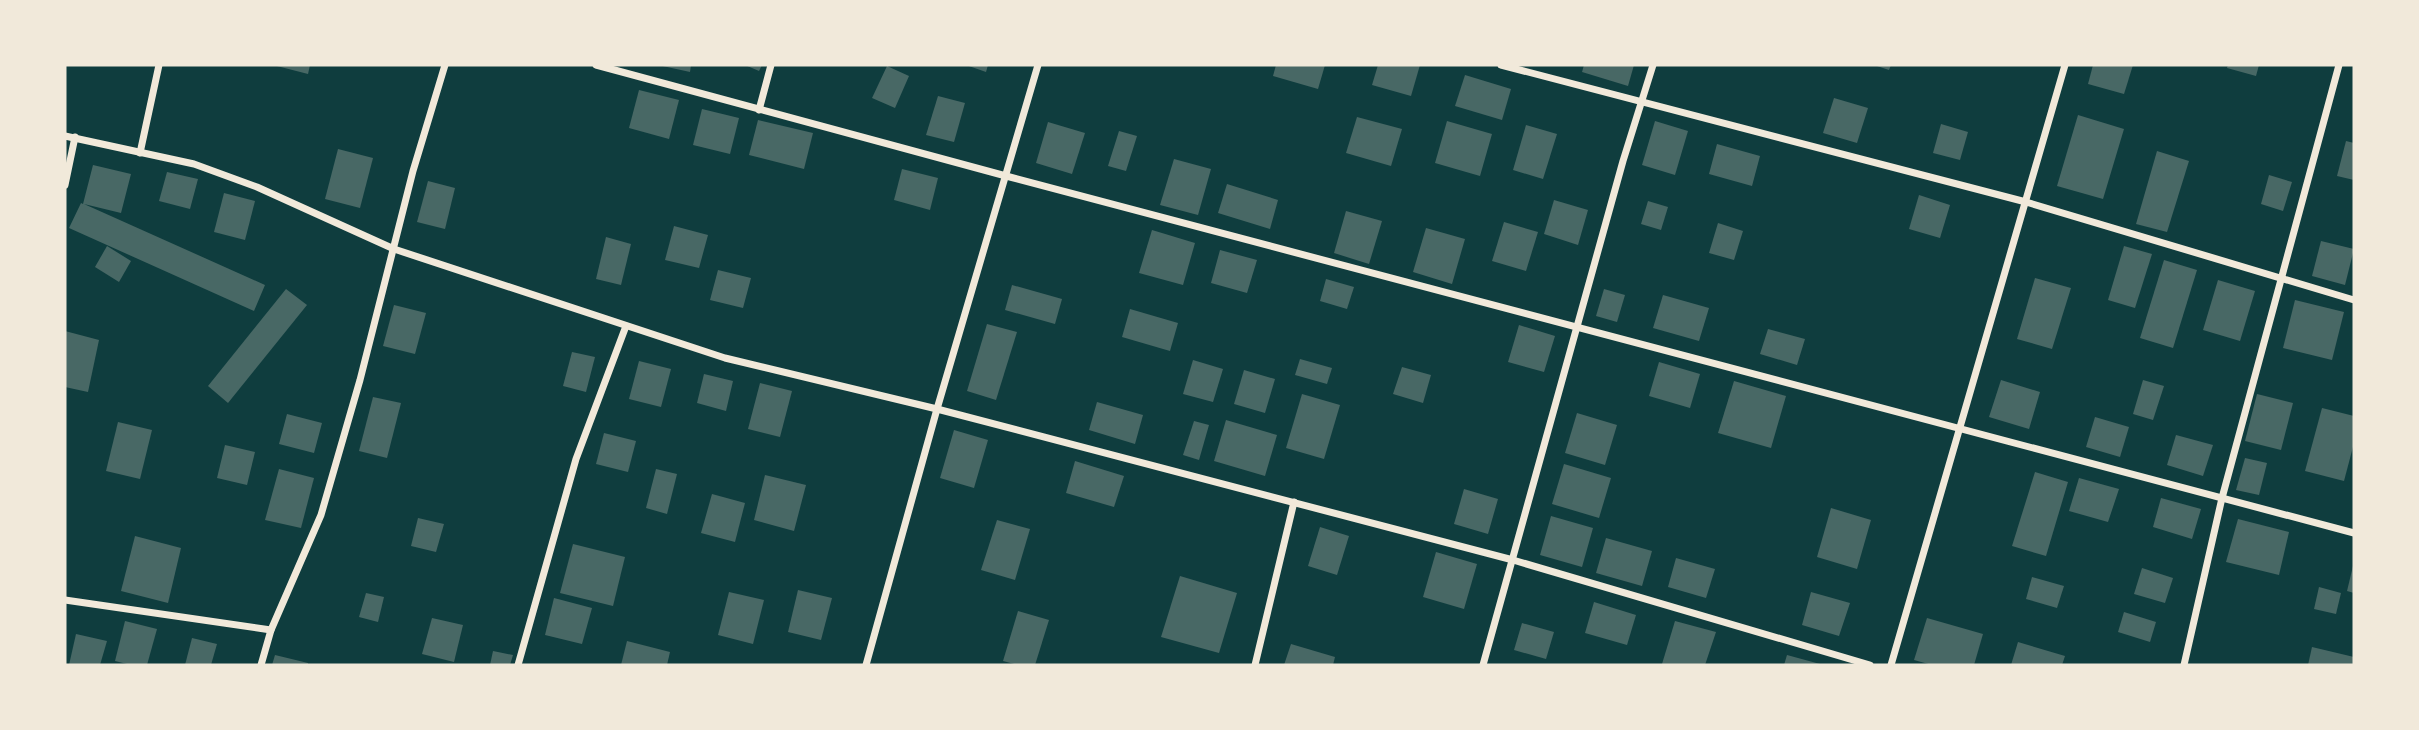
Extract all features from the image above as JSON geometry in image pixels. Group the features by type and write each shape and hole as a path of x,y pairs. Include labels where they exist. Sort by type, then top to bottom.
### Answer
{"street":[{"path":"141,153 159,65"},
{"path":"261,665 271,630 321,515 360,380 413,171 445,65"},
{"path":"596,65 2354,533"},
{"path":"759,110 771,65"},
{"path":"866,665 937,409 1038,65"},
{"path":"1501,65 2025,202 2354,300"},
{"path":"1483,665 1653,65"},
{"path":"1891,665 2065,65"},
{"path":"2184,665 2222,498 2339,65"},
{"path":"65,136 194,164 257,187 394,249 725,358 937,409 1513,560 1870,665"},
{"path":"65,185 75,137"},
{"path":"518,665 576,459 626,326"},
{"path":"1255,665 1294,502"},
{"path":"65,600 271,630"}],"building":[{"path":"273,65 310,65 308,74"},
{"path":"658,65 691,65 690,72"},
{"path":"745,65 762,65 759,71"},
{"path":"966,65 988,65 986,72"},
{"path":"1276,65 1325,65 1318,89 1273,76"},
{"path":"1378,65 1420,65 1411,96 1372,85"},
{"path":"1584,65 1634,65 1628,86 1582,72"},
{"path":"1874,65 1891,65 1889,70"},
{"path":"2093,65 2133,65 2124,94 2088,84"},
{"path":"2228,65 2259,65 2256,76 2227,68"},
{"path":"887,66 909,76 895,108 872,98"},
{"path":"1465,75 1511,89 1502,120 1455,106"},
{"path":"639,90 679,100 669,139 629,128"},
{"path":"938,96 965,103 954,142 926,135"},
{"path":"1834,98 1868,108 1857,143 1823,133"},
{"path":"702,109 739,118 730,154 693,145"},
{"path":"2078,115 2124,129 2103,199 2057,186"},
{"path":"1357,117 1402,129 1391,166 1346,153"},
{"path":"758,120 813,133 804,169 749,155"},
{"path":"1447,121 1492,134 1480,176 1435,163"},
{"path":"1655,121 1688,131 1675,175 1642,165"},
{"path":"1048,122 1085,133 1072,174 1036,163"},
{"path":"1941,124 1968,132 1960,160 1933,153"},
{"path":"1526,125 1557,134 1543,179 1513,170"},
{"path":"1119,131 1137,136 1126,171 1108,166"},
{"path":"2346,141 2354,143 2354,180 2337,176"},
{"path":"1717,144 1760,156 1752,186 1709,174"},
{"path":"338,149 373,158 360,208 325,199"},
{"path":"2157,151 2189,161 2167,232 2136,224"},
{"path":"1174,159 1211,169 1198,215 1160,205"},
{"path":"93,165 131,174 121,213 84,204 265,285 254,311 69,228 81,203 83,204"},
{"path":"902,169 938,178 930,210 894,200"},
{"path":"167,172 198,179 190,209 159,201"},
{"path":"2269,175 2292,182 2283,211 2261,204"},
{"path":"428,181 455,188 445,229 417,222"},
{"path":"1227,184 1278,200 1270,229 1218,213"},
{"path":"224,193 255,201 245,240 214,232"},
{"path":"1919,195 1950,205 1940,238 1909,229"},
{"path":"1554,200 1588,210 1578,245 1544,234"},
{"path":"1648,201 1668,207 1661,230 1641,224"},
{"path":"1346,211 1382,221 1369,264 1334,253"},
{"path":"1504,222 1538,232 1526,271 1492,261"},
{"path":"1718,223 1743,231 1734,260 1709,253"},
{"path":"674,226 708,235 699,268 665,260"},
{"path":"1426,228 1465,239 1452,284 1413,272"},
{"path":"1152,230 1195,243 1183,285 1139,273"},
{"path":"606,237 631,244 621,285 596,279"},
{"path":"2321,241 2354,249 2345,285 2312,276"},
{"path":"107,246 131,261 119,282 95,267"},
{"path":"2124,246 2152,254 2135,308 2108,300"},
{"path":"1220,250 1257,260 1247,293 1211,283"},
{"path":"2164,260 2197,270 2173,348 2140,338"},
{"path":"718,270 751,278 743,308 710,300"},
{"path":"2035,278 2071,288 2052,349 2017,339"},
{"path":"1326,279 1354,287 1347,309 1320,301"},
{"path":"2218,280 2255,291 2240,341 2203,330"},
{"path":"1012,285 1062,299 1055,324 1005,310"},
{"path":"286,289 307,305 228,403 208,386"},
{"path":"1604,289 1625,295 1617,322 1596,316"},
{"path":"1663,295 1709,308 1699,341 1653,328"},
{"path":"2295,300 2344,312 2332,360 2283,348"},
{"path":"394,305 426,313 415,354 383,346"},
{"path":"1130,309 1178,323 1170,351 1122,337"},
{"path":"987,324 1017,332 996,400 967,391"},
{"path":"1519,325 1555,336 1544,372 1508,362"},
{"path":"1768,329 1805,339 1797,365 1760,354"},
{"path":"65,331 99,340 88,392 65,387"},
{"path":"572,352 595,357 586,392 563,386"},
{"path":"1300,359 1332,368 1327,384 1295,375"},
{"path":"1193,360 1223,369 1213,402 1183,394"},
{"path":"639,361 671,369 661,407 629,399"},
{"path":"1659,362 1700,374 1690,408 1649,396"},
{"path":"1402,367 1431,375 1423,403 1393,394"},
{"path":"1244,370 1275,379 1265,413 1234,404"},
{"path":"704,374 733,381 726,411 697,403"},
{"path":"2001,380 2040,392 2029,429 1989,417"},
{"path":"2143,380 2164,386 2153,420 2133,414"},
{"path":"1734,381 1786,396 1771,448 1718,433"},
{"path":"760,383 792,391 780,437 748,429"},
{"path":"1302,394 1340,405 1324,459 1286,448"},
{"path":"2257,394 2293,403 2281,450 2245,441"},
{"path":"373,397 401,403 387,458 359,451"},
{"path":"1097,402 1143,415 1135,444 1089,430"},
{"path":"2322,408 2354,416 2354,443 2344,481 2305,471"},
{"path":"1577,413 1617,425 1605,465 1565,453"},
{"path":"287,414 322,423 314,453 279,444"},
{"path":"2095,417 2129,427 2120,457 2086,447"},
{"path":"1226,420 1277,435 1265,476 1214,461"},
{"path":"1194,421 1209,425 1199,460 1183,455"},
{"path":"118,422 152,430 140,479 106,471"},
{"path":"954,430 988,440 974,488 940,478"},
{"path":"604,433 636,441 628,472 596,464"},
{"path":"2176,435 2213,445 2203,476 2167,465"},
{"path":"225,445 255,452 247,485 217,478"},
{"path":"2245,458 2267,463 2259,495 2236,490"},
{"path":"1075,461 1124,476 1114,507 1066,493"},
{"path":"1564,464 1611,478 1599,518 1552,504"},
{"path":"279,469 314,478 301,528 265,520"},
{"path":"656,469 677,474 667,514 646,508"},
{"path":"2035,472 2068,482 2046,556 2012,546"},
{"path":"765,475 806,485 794,531 754,520"},
{"path":"2079,478 2119,489 2108,522 2069,511"},
{"path":"1464,489 1498,499 1488,534 1454,524"},
{"path":"712,494 745,503 735,542 701,533"},
{"path":"2161,498 2201,509 2192,539 2153,527"},
{"path":"1831,508 1871,520 1857,569 1817,557"},
{"path":"1551,516 1593,528 1582,567 1540,555"},
{"path":"418,518 444,524 436,552 411,546"},
{"path":"2238,519 2289,532 2279,575 2226,562"},
{"path":"997,520 1030,529 1015,580 981,570"},
{"path":"1320,527 1349,536 1337,575 1308,566"},
{"path":"135,536 181,548 168,603 121,591"},
{"path":"1606,538 1652,551 1642,586 1596,573"},
{"path":"573,544 625,557 613,606 560,593"},
{"path":"1436,552 1477,564 1464,609 1423,597"},
{"path":"1676,558 1715,569 1706,598 1668,587"},
{"path":"2354,566 2354,593 2347,591"},
{"path":"2142,568 2173,578 2165,603 2134,594"},
{"path":"1180,576 1237,593 1219,653 1161,637"},
{"path":"2032,577 2064,586 2057,608 2026,599"},
{"path":"2319,587 2341,593 2336,614 2314,609"},
{"path":"798,590 832,598 821,640 788,632"},
{"path":"729,592 764,600 753,644 718,635"},
{"path":"1811,592 1850,603 1839,636 1802,625"},
{"path":"366,593 384,597 378,622 359,617"},
{"path":"554,598 592,608 582,644 545,635"},
{"path":"1594,602 1636,615 1627,645 1585,633"},
{"path":"1018,611 1049,620 1035,665 1018,665 1003,661"},
{"path":"2124,612 2156,622 2150,642 2118,632"},
{"path":"432,618 463,625 454,662 422,654"},
{"path":"1927,618 1983,634 1974,665 1932,665 1914,660"},
{"path":"125,621 157,629 147,665 115,661"},
{"path":"1675,621 1716,632 1705,665 1662,664"},
{"path":"1522,623 1554,632 1546,659 1514,650"},
{"path":"76,634 107,641 100,665 69,665"},
{"path":"192,638 217,644 211,665 185,665"},
{"path":"627,641 670,652 667,665 621,665"},
{"path":"2018,642 2065,656 2062,665 2011,665"},
{"path":"1291,644 1335,657 1333,665 1284,665"},
{"path":"2312,647 2354,657 2354,665 2308,665"},
{"path":"493,651 513,655 510,665 490,665"},
{"path":"275,655 308,663 308,665 272,665"},
{"path":"1787,655 1820,664 1820,665 1784,665"}]}
